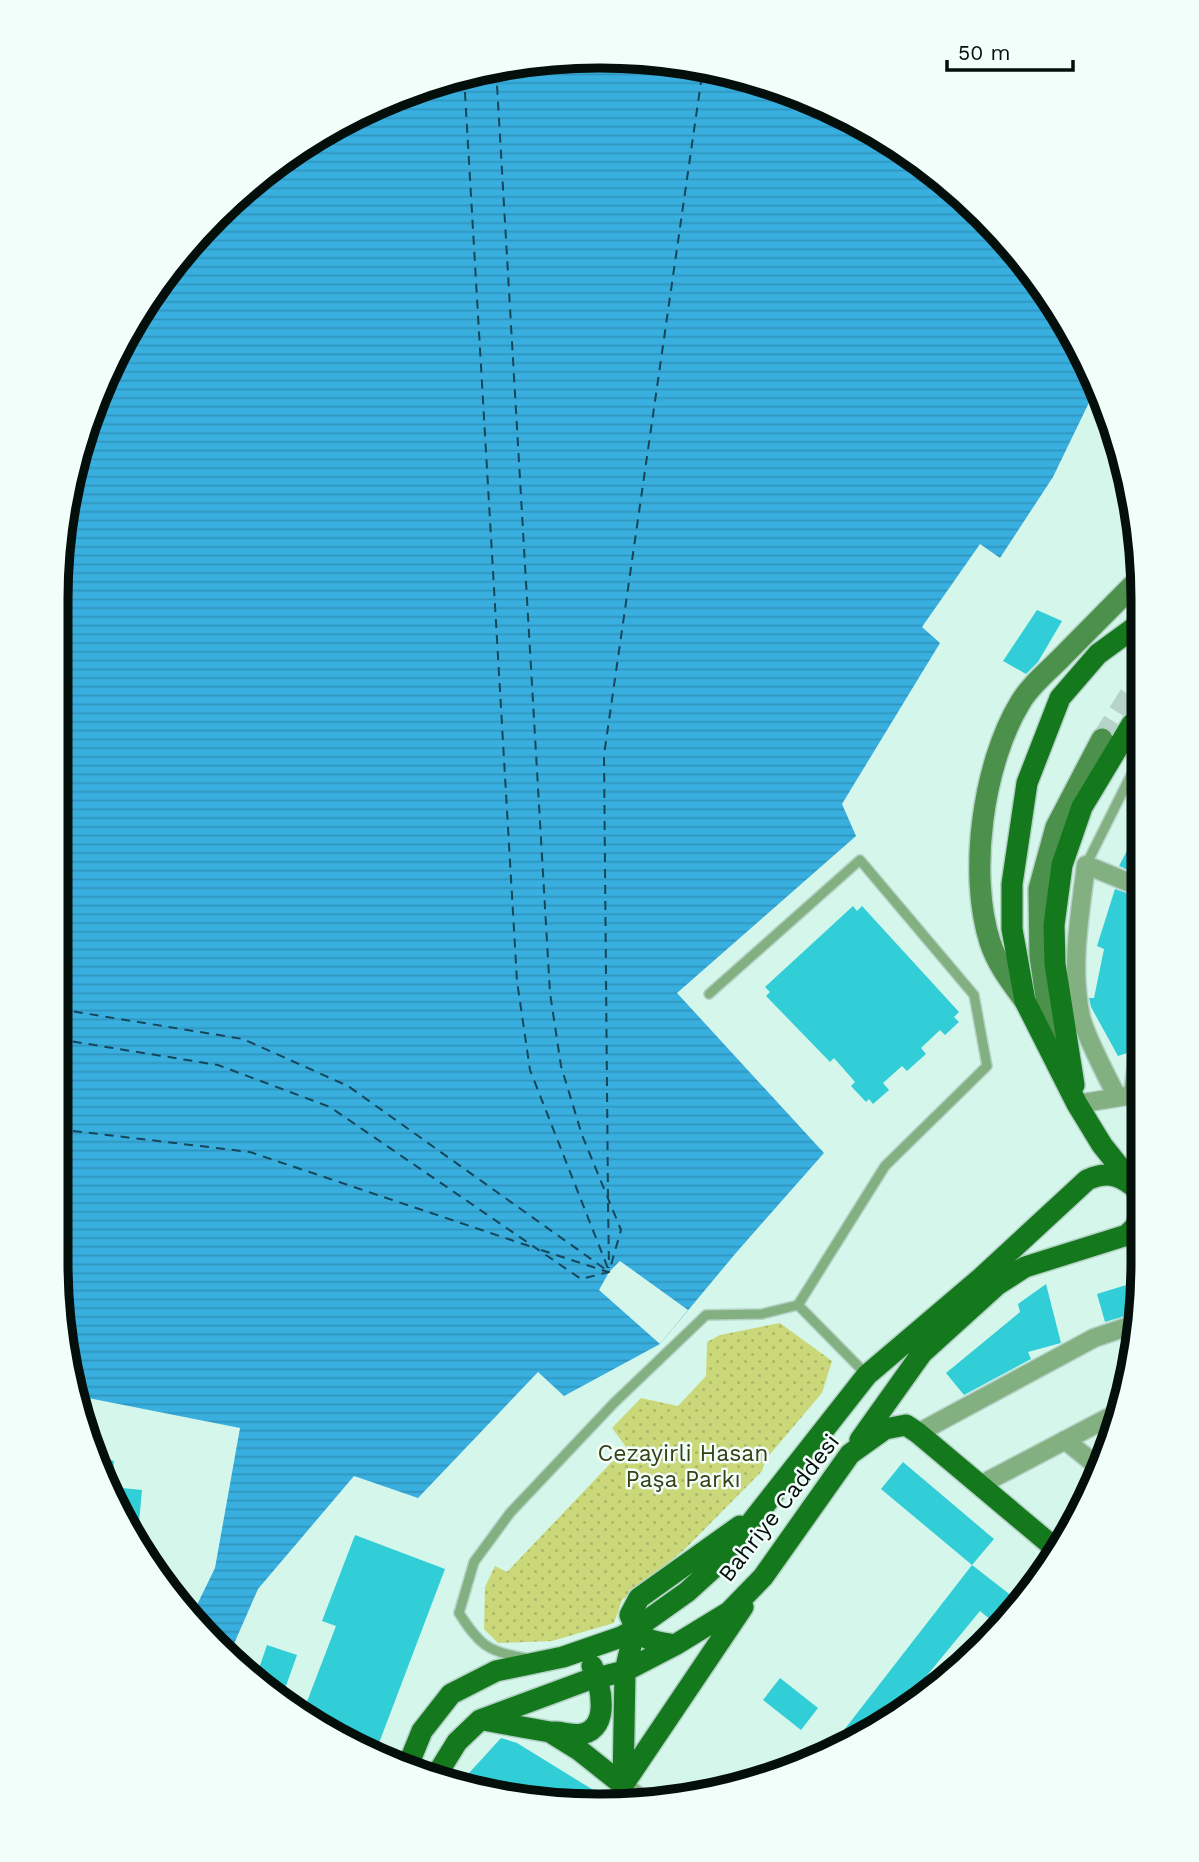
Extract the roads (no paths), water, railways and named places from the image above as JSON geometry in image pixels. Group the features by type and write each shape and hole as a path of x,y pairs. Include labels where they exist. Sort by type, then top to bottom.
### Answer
{"main road":[{"path":"1131,630 1098,654 1060,698 1027,783 1012,884 1012,929 1026,1001 1077,1104 1102,1145 1131,1181"},
{"path":"1077,1104 1055,964 1054,925 1062,865 1082,807 1131,726"},
{"path":"1087,1180 1102,1145"},
{"path":"411,1759 422,1731 452,1693 496,1671 563,1657 591,1648 635,1629 687,1592 720,1562 867,1375 981,1278 1087,1180 1099,1174 1112,1174 1131,1184"},
{"path":"850,1454 922,1353 997,1285 1025,1267 1128,1235 1131,1232"},
{"name":"Bahriye Caddesi","path":"480,1720 597,1677 625,1671 729,1612 763,1577 850,1454 885,1429 906,1425 918,1433"},
{"path":"918,1433 1050,1544"},
{"path":"623,1785 763,1577"},
{"path":"635,1629 648,1640 675,1645"},
{"path":"623,1785 625,1671 635,1629"},
{"path":"440,1769 457,1742 480,1720 580,1735 597,1725 601,1715 597,1677 592,1666 563,1657"},
{"path":"550,1732 579,1750 623,1785"}],"street":[{"path":"1026,1001 999,966 982,912 978,866 992,776 1002,743 1020,702 1131,588"},
{"path":"1072,1066 1046,997 1040,956 1039,889 1056,827 1102,739"},
{"path":"1077,1104 1130,1095 1082,1020 1078,994 1078,934 1086,865 1131,883"},
{"path":"918,1433 1094,1338 1127,1327"},
{"path":"980,1485 1106,1421"},
{"path":"1065,1440 1092,1462"},
{"path":"623,1785 634,1793"}],"lane":[{"path":"1086,865 1131,775"},
{"path":"563,1657 539,1660 500,1654 476,1639 459,1613 474,1562 510,1513 614,1404 706,1315 762,1314 798,1305 885,1166 987,1066 974,995 860,860 709,994"},
{"path":"798,1305 867,1375"}],"water":[{"path":"600,68 634,69 703,78 770,96 803,109 865,139 895,158 950,200 975,224 999,249 1041,304 1060,334 1091,398 1053,477 1000,558 980,544 922,627 940,643 842,804 856,836 677,993 824,1153 660,1344 564,1396 538,1372 418,1498 354,1476 258,1589 233,1646 196,1608 215,1568 240,1428 85,1397 73,1332 68,1262 69,565 78,496 86,462 109,396 139,334 158,304 200,249 224,224 249,200 304,158 334,139 396,109 429,96 496,78 565,69"}],"tunnel":[{"path":"1102,739 1131,693"}],"park label":[{"name":"Cezayirli Hasan Paşa Parkı","path":"683,1466"}]}
